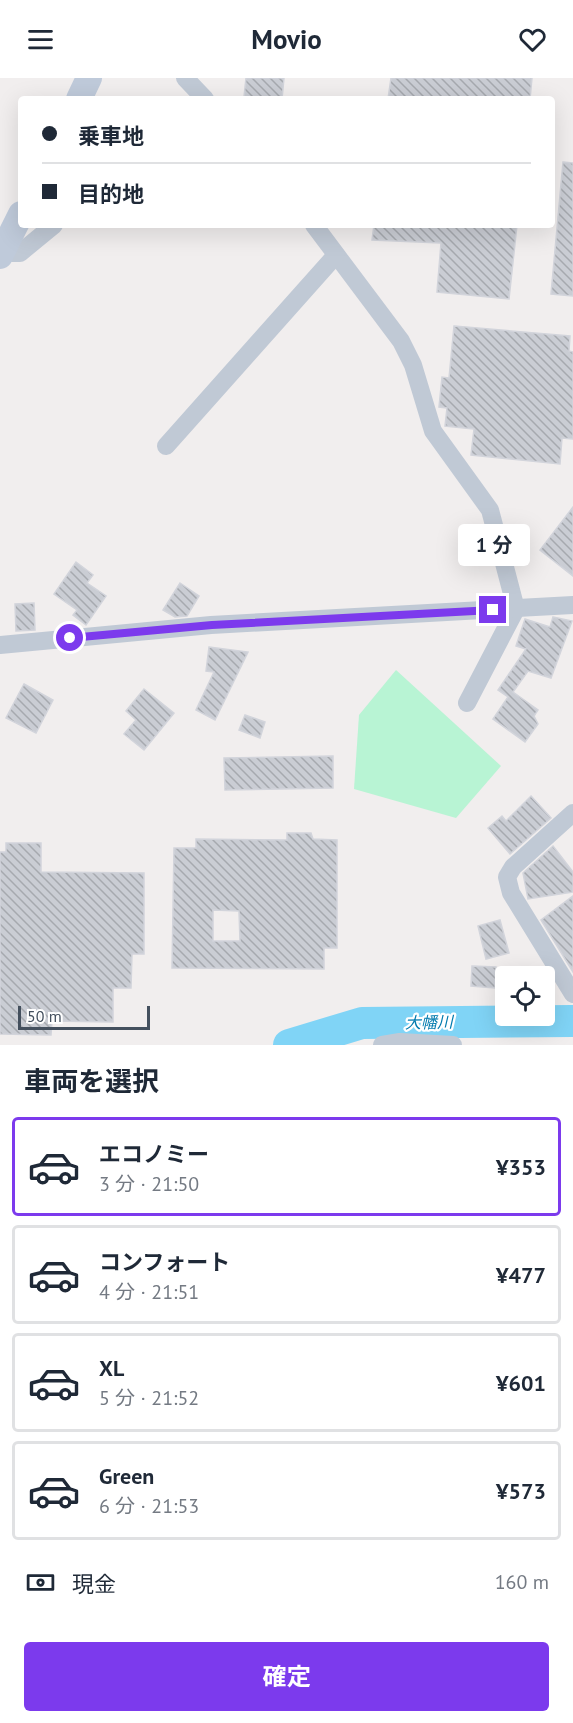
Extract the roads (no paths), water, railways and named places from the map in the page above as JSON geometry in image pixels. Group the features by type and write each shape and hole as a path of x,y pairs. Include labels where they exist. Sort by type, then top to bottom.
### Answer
{"street":[{"path":"80,96 89,78"},
{"path":"0,254 18,220"},
{"path":"0,254 20,253 34,244 51,228"},
{"path":"316,228 401,341 413,365 433,431 490,510 516,609 467,703"},
{"path":"166,446 336,255"},
{"path":"0,645 212,625 573,605"},
{"path":"573,813 513,867 507,877 511,892 573,994"},
{"path":"382,1045 400,1042 453,1045"}],"waterway":[{"name":"大幡川","path":"289,1045 362,1023 573,1021"}]}
